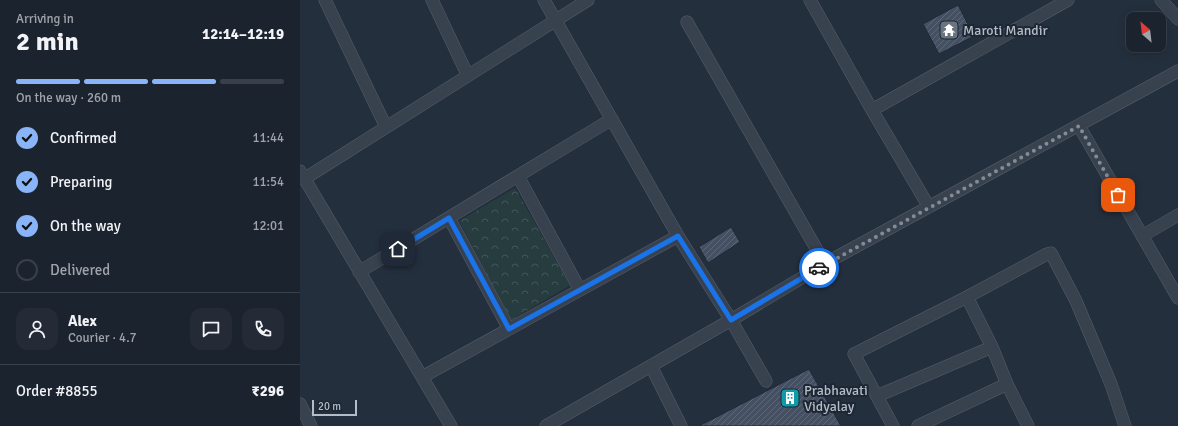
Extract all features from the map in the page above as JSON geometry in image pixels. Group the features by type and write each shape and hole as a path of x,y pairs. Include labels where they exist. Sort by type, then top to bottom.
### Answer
{"street":[{"path":"325,0 386,127"},
{"path":"432,0 468,76"},
{"path":"544,0 678,236 731,320 766,382"},
{"path":"451,426 302,175 386,127 588,0"},
{"path":"810,0 929,207"},
{"path":"872,110 1068,0"},
{"path":"1161,0 1178,19"},
{"path":"687,22 825,264"},
{"path":"546,426 731,320 825,264 1178,71"},
{"path":"359,272 612,119"},
{"path":"1079,126 1178,298"},
{"path":"518,176 580,290"},
{"path":"1142,236 1178,215"},
{"path":"449,218 509,329"},
{"path":"422,377 678,236"},
{"path":"893,426 854,354 1051,253 1076,301 1111,384 1125,426"},
{"path":"967,297 992,347 1024,425"},
{"path":"877,396 992,347"},
{"path":"651,366 681,426"},
{"path":"918,426 1008,384"},
{"path":"300,404 311,426"}],"green space":[{"path":"515,188 570,285 511,320 459,221"}],"building":[{"name":"Maroti Mandir","path":"958,5 974,36 939,54 923,24"},
{"path":"731,227 740,242 708,263 699,247"},
{"name":"Prabhavati Vidyalay","path":"809,369 841,426 699,426"}],"way so far":[{"path":"819,268 1079,126 1118,195"}],"place":[{"name":"Maroti Mandir","path":"949,30"},
{"name":"Prabhavati Vidyalay","path":"790,398"}],"route":[{"path":"398,249 449,218 509,329 678,236 731,320 819,268"}]}
